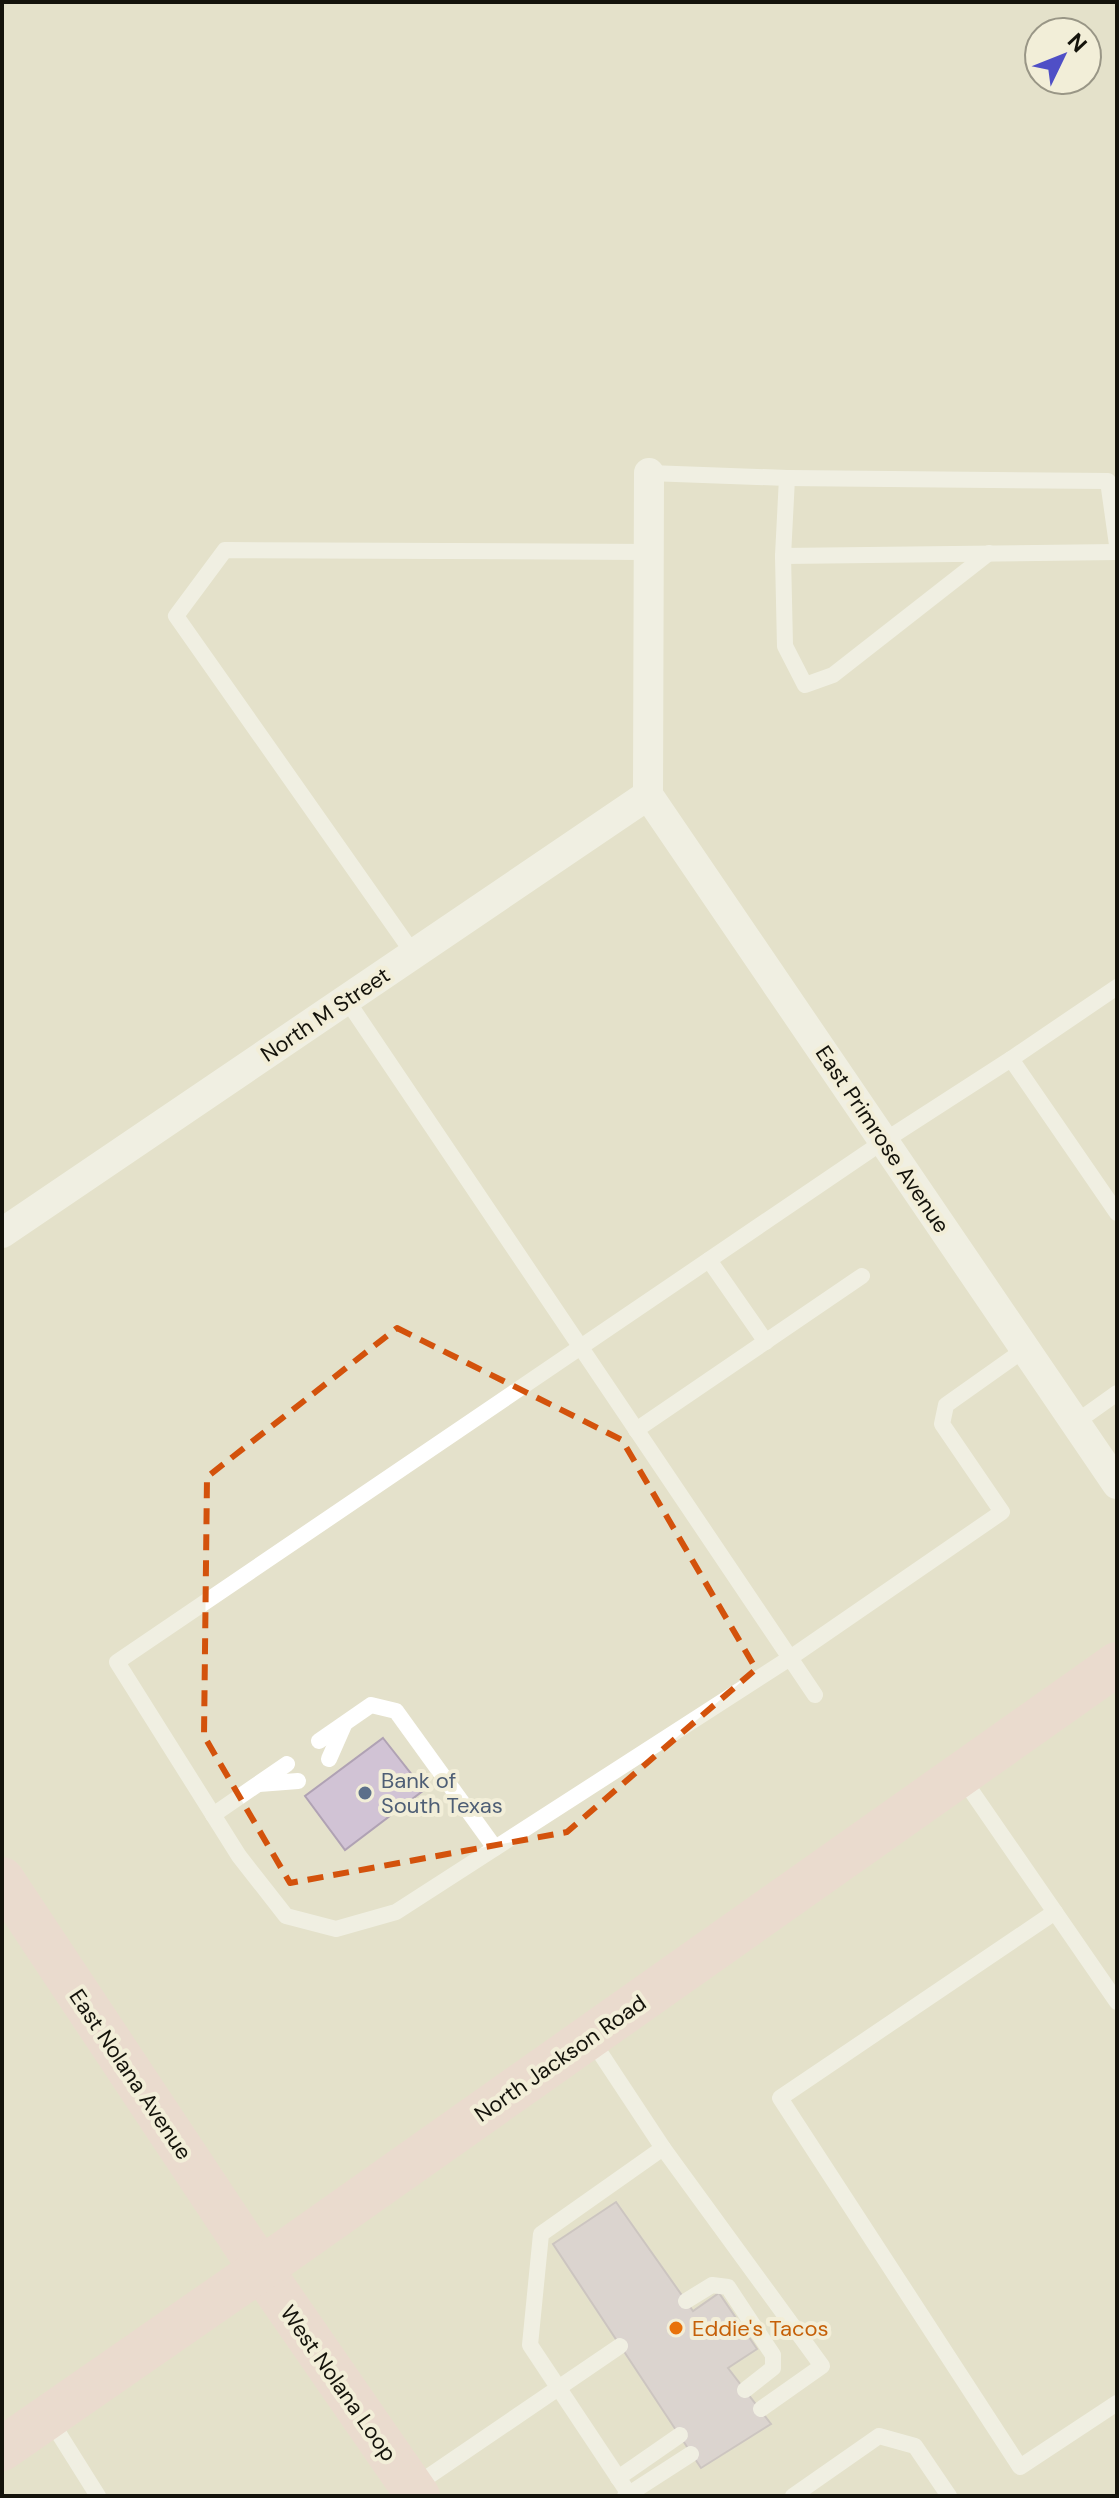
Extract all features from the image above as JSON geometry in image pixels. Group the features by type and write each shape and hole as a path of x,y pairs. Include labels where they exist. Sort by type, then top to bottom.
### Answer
{"main road":[{"name":"North Jackson Road","path":"2,2449 1117,1664"},
{"name":"East Nolana Avenue","path":"2,1879 261,2269"},
{"name":"West Nolana Loop","path":"261,2269 415,2492"}],"street":[{"path":"648,795 649,473"},
{"name":"North M Street","path":"2,1233 648,795"},
{"name":"East Primrose Avenue","path":"648,795 1117,1484"}],"lane":[{"path":"649,473 1113,482 1117,545"},
{"path":"787,478 783,556 785,646 805,685 833,675 989,553"},
{"path":"413,953 176,616 225,550 649,552"},
{"path":"783,556 1117,552"},
{"path":"1025,1349 946,1405 942,1424 1002,1512 790,1658 396,1912 336,1929 286,1916 239,1856 117,1662 884,1141 1117,987"},
{"path":"346,999 815,1695"},
{"path":"1011,1059 1117,1213"},
{"path":"709,1260 766,1342"},
{"path":"636,1430 862,1276"},
{"path":"1075,1423 1117,1393"},
{"path":"321,1746 371,1705 396,1711 495,1848"},
{"path":"213,1815 257,1784 290,1768"},
{"path":"961,1775 1117,2002"},
{"path":"1055,1912 780,2098 1020,2467 1117,2403"},
{"path":"589,2037 663,2148 822,2366 761,2409"},
{"path":"663,2148 541,2234 530,2345 627,2495 691,2454"},
{"path":"686,2301 712,2285 728,2287 746,2312 773,2355 773,2368 745,2390"},
{"path":"415,2492 620,2346"},
{"path":"48,2417 98,2496"},
{"path":"618,2478 680,2435"},
{"path":"793,2496 879,2436 915,2446 949,2496"}],"highlighted area":[{"path":"397,1328 622,1440 756,1669 567,1832 290,1883 204,1736 207,1477"}],"building":[{"name":"Bank of South Texas","path":"383,1738 424,1790 345,1850 305,1796"},
{"name":"Eddie's Tacos","path":"616,2202 693,2311 719,2293 757,2349 728,2368 771,2424 701,2468 553,2244"}],"place":[{"name":"Bank of South Texas","path":"365,1793"},
{"name":"Eddie's Tacos","path":"676,2328"}]}
